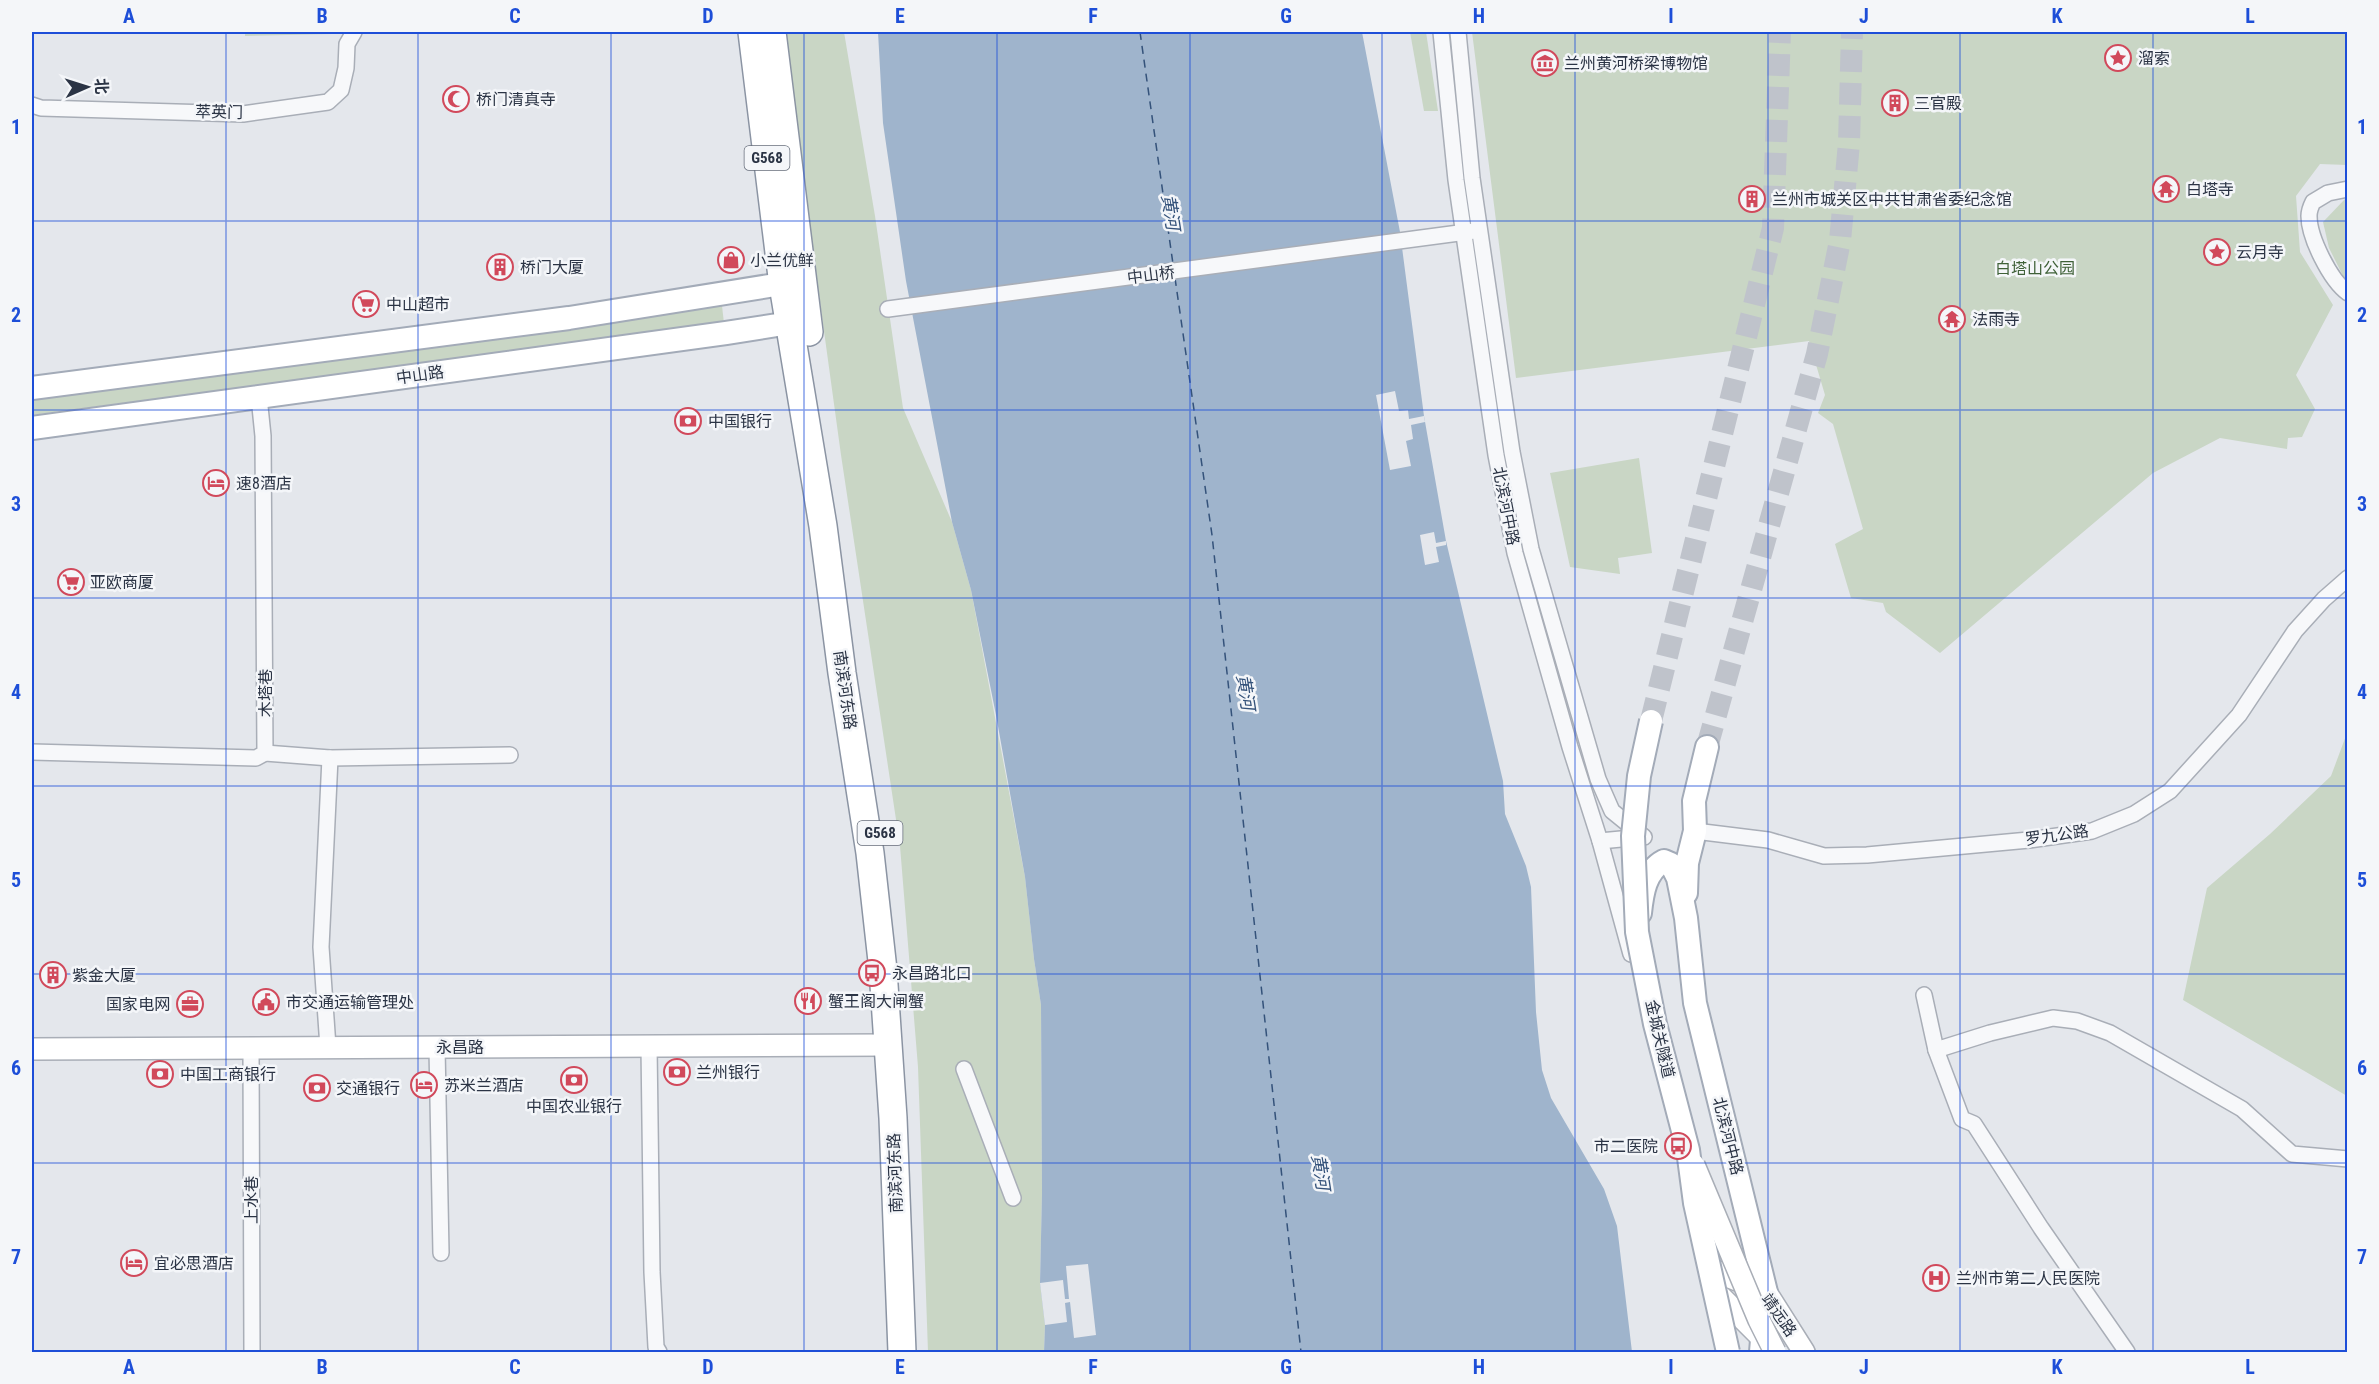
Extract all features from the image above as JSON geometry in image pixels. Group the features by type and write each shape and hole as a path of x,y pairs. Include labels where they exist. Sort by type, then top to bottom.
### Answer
{"highway":[{"name":"南滨河东路","path":"752,32 893,937 903,1070 916,1353"},
{"name":"南滨河东路","path":"772,32 792,283"},
{"name":"南滨河东路","path":"798,320 842,673 870,854 883,970 893,1118 902,1353"}],"main road":[{"path":"32,388 569,318 792,283"},
{"name":"中山路","path":"32,428 798,320"},
{"name":"金城关隧道","path":"1651,721 1639,776 1633,836 1638,932 1655,1024 1688,1150 1695,1203 1728,1353"},
{"path":"1686,918 1687,863 1695,831 1694,801 1707,747"},
{"path":"1686,918 1678,878 1671,864 1664,861 1650,872 1642,896 1635,967 1691,1163 1721,1297 1728,1353"},
{"name":"北滨河中路","path":"1686,918 1695,1003 1766,1292 1767,1349"}],"street":[{"name":"萃英门","path":"32,105 41,108 243,114 328,102 341,90 347,44 354,32"},
{"name":"北滨河中路","path":"1441,32 1456,180 1496,455 1515,553 1635,967"},
{"name":"北滨河中路","path":"1458,32 1480,230 1512,452 1531,549 1598,779 1612,811 1644,837 1600,842"},
{"path":"2348,189 2328,193 2313,202 2309,215 2323,260 2341,288 2348,293"},
{"name":"中山桥","path":"888,309 1480,230"},
{"name":"木塔巷","path":"259,397 263,436 265,753"},
{"name":"罗九公路","path":"1695,831 1768,840 1824,856 1867,855 2029,840 2092,831 2134,814 2170,791 2239,715 2295,631 2348,578"},
{"path":"32,752 256,758 265,753 330,758 510,755"},
{"path":"328,1047 321,947 330,758"},
{"path":"1923,995 1936,1050 1962,1119 1974,1124 2041,1228 2127,1353"},
{"path":"1936,1050 1990,1033 2053,1018 2078,1021 2110,1033 2242,1109 2292,1154 2348,1159"},
{"name":"永昌路","path":"32,1049 888,1045"},
{"path":"649,1046 652,1272 656,1347 659,1353"},
{"name":"上水巷","path":"251,1048 252,1353"},
{"path":"437,1048 441,1253"},
{"path":"964,1069 1013,1198"},
{"path":"1688,1150 1759,1320 1767,1349"},
{"name":"靖远路","path":"1715,1271 1766,1292 1804,1353"},
{"name":"靖远路","path":"1721,1297 1767,1349"}],"green space":[{"path":"245,32 332,32 332,34 245,36"},
{"path":"783,32 844,32 875,216 903,408 952,522 971,590 1025,877 1041,1005 1040,1283 1045,1325 1044,1352 928,1352 918,1067 900,846 841,455"},
{"path":"1410,32 1426,32 1438,111 1424,111"},
{"name":"白塔山公园","path":"1472,32 2347,32 2347,165 2320,164 2296,196 2300,252 2333,305 2296,375 2315,409 2302,437 2288,438 2287,449 2220,438 2153,473 1940,653 1886,612 1883,603 1851,598 1835,544 1863,529 1833,424 1818,413 1825,395 1809,341 1516,378"},
{"path":"2347,199 2347,281 2329,248 2323,222"},
{"path":"722,306 724,323 32,415 32,398"},
{"path":"1639,458 1652,553 1618,558 1620,574 1570,567 1550,473"},
{"path":"2347,733 2347,1096 2183,1000 2207,888 2270,834 2331,776"}],"water":[{"name":"黄河","path":"878,32 1362,32 1400,232 1424,416 1446,541 1503,781 1505,814 1526,866 1531,887 1536,1012 1542,1070 1551,1098 1604,1189 1617,1226 1632,1352 1044,1352 1045,1325 1040,1283 1041,1005 1025,877 996,715 971,590 952,522 906,281 883,123"}],"pier":[{"path":"1395,391 1399,411 1408,410 1409,419 1424,416 1425,422 1411,425 1413,439 1406,441 1411,466 1390,470 1376,395"},
{"path":"1434,532 1436,543 1446,541 1446,545 1436,547 1439,562 1425,565 1420,535"},
{"path":"1088,1264 1096,1335 1074,1338 1070,1302 1065,1303 1067,1322 1045,1325 1040,1283 1063,1280 1065,1299 1069,1299 1066,1266"}],"ferry route":[{"path":"1140,32 1173,264"},
{"path":"1175,278 1212,535 1301,1352"}],"tunnel":[{"path":"1651,721 1773,228 1780,32"},
{"path":"1707,747 1817,354 1840,241 1849,143 1852,32"}],"place":[{"name":"溜索","path":"2118,58"},
{"name":"兰州黄河桥梁博物馆","path":"1545,63"},
{"name":"桥门清真寺","path":"456,99"},
{"name":"三官殿","path":"1895,103"},
{"name":"白塔寺","path":"2166,189"},
{"name":"兰州市城关区中共甘肃省委纪念馆","path":"1752,199"},
{"name":"云月寺","path":"2217,252"},
{"name":"小兰优鲜","path":"731,260"},
{"name":"桥门大厦","path":"500,267"},
{"name":"中山超市","path":"366,304"},
{"name":"法雨寺","path":"1952,319"},
{"name":"中国银行","path":"688,421"},
{"name":"速8酒店","path":"216,483"},
{"name":"亚欧商厦","path":"71,582"},
{"name":"永昌路北口","path":"872,973"},
{"name":"紫金大厦","path":"53,975"},
{"name":"蟹王阁大闸蟹","path":"808,1001"},
{"name":"市交通运输管理处","path":"266,1002"},
{"name":"国家电网","path":"190,1004"},
{"name":"兰州银行","path":"677,1072"},
{"name":"中国工商银行","path":"160,1074"},
{"name":"中国农业银行","path":"574,1080"},
{"name":"苏米兰酒店","path":"424,1085"},
{"name":"交通银行","path":"317,1088"},
{"name":"市二医院","path":"1678,1146"},
{"name":"宜必思酒店","path":"134,1263"},
{"name":"兰州市第二人民医院","path":"1936,1278"}]}
